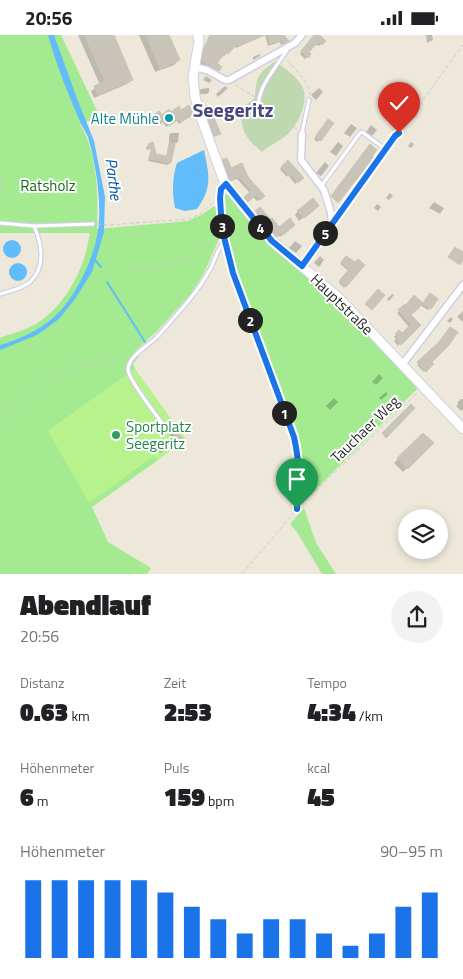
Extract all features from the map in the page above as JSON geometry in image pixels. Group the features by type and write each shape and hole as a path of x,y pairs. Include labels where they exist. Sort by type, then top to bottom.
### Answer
{"street":[{"name":"Hauptstraße","path":"198,35 199,41 194,67 194,86 198,108 226,184 272,241 339,298 463,429"},
{"path":"194,67 207,70 225,80 229,80 288,47 302,35"},
{"path":"302,134 301,159 322,185 331,213 332,223"},
{"path":"302,266 395,136"},
{"path":"220,198 221,189 226,184"},
{"path":"402,365 463,285"}],"lane":[{"path":"259,109 258,102 261,91 288,47"},
{"path":"302,134 309,100"},
{"path":"322,185 360,133 362,132 386,149"},
{"path":"0,223 34,226 93,224"},
{"path":"0,294 30,282 39,268 42,251 34,226"},
{"path":"168,431 129,376 128,370 132,359 150,345 192,296 209,272 221,245 225,241"}],"path":[{"path":"395,136 463,45"},
{"path":"281,59 287,61 306,82 310,89 309,100"},
{"path":"232,83 255,98"},
{"path":"265,149 252,138 245,123 245,108 258,102 263,103 294,125 302,134"},
{"path":"0,174 2,194 0,196"},
{"path":"93,224 108,225 188,219 200,214 220,198"},
{"path":"220,198 222,229 233,273 294,437 300,473 297,509 299,528 325,574"},
{"path":"131,270 171,264 195,256 222,229"},
{"path":"0,422 8,410 32,391 67,371 120,359 132,359"},
{"name":"Tauchaer Weg","path":"242,574 297,509 423,388"}],"green space":[{"name":"Ratsholz","path":"0,35 61,35 100,117 80,124 94,161 97,188 97,229 188,221 217,206 219,239 203,275 190,295 157,331 134,352 139,356 133,364 135,369 48,431 155,456 158,460 92,507 108,542 151,568 147,574 0,574 0,338 36,324 57,306 66,295 79,272 90,233 0,233"},
{"path":"274,62 296,78 303,87 305,97 301,114 292,130 262,152 245,133 242,114 243,107 255,98 256,85 261,73"},
{"path":"227,193 361,325 418,388 301,502 299,499 302,469 297,437 286,404 247,307 236,271 224,217 222,198 223,194"},
{"name":"Sportplatz Seegeritz","path":"135,369 186,439 158,460 154,456 89,503 48,431"},
{"path":"304,508 316,543 336,574 322,574 297,532 290,524"}],"water":[{"path":"48,35 54,35 94,141 105,197 104,232 92,272 75,299 59,319 37,335 0,350 0,345 35,330 48,322 62,309 76,289 88,265 98,231 99,196 91,148 63,80"},
{"path":"204,150 208,181 206,194 197,209 185,211 175,208 173,185 177,163"},
{"path":"12,240 18,243 21,249 18,255 12,258 6,255 3,249 6,243"},
{"path":"18,263 24,266 27,272 24,278 18,281 12,278 9,272 12,266"}],"building":[{"path":"84,35 114,35 133,80 98,95 94,86 105,81"},
{"path":"146,35 169,35 180,60 160,69"},
{"path":"210,35 264,35 239,46 238,43 228,54 226,52 217,63 222,67 219,71 202,61 204,48"},
{"path":"268,35 284,35 289,41 284,44 282,40 270,44"},
{"path":"314,35 320,35 326,41 322,45 317,43 309,52 311,54 308,58 301,51"},
{"path":"189,105 194,114 181,122 179,119 169,126 165,120 160,124 154,115 159,111 162,115 169,109 171,112 179,106 181,110"},
{"path":"207,105 212,119 214,118 221,134 214,136 204,106"},
{"path":"328,119 334,123 321,141 315,137"},
{"path":"153,142 156,154 167,156 169,143 175,144 171,163 150,159 152,148 149,149 148,144"},
{"path":"370,144 377,150 372,156 374,157 338,203 331,196"},
{"path":"227,158 231,168 242,163 248,177 265,196 260,200 256,195 248,202 244,197 251,191 239,177 230,181 223,159"},
{"path":"288,160 304,178 298,183 291,174 289,176 281,167"},
{"path":"313,198 319,206 304,218 297,211"},
{"path":"260,207 279,227 290,218 295,225 283,235 281,233 277,237 255,211"},
{"path":"455,247 463,252 463,260 460,265 448,257"},
{"path":"346,256 355,262 358,259 365,265 346,287 339,281 349,269 341,262"},
{"path":"378,289 385,295 372,310 365,304"},
{"path":"430,293 438,299 431,309 423,304 411,315 421,325 401,345 396,338 398,336 395,334 399,330 402,333 411,324 398,310 406,305 414,295 423,303"},
{"path":"450,327 458,332 449,345 432,362 434,364 426,372 417,362 439,342"},
{"path":"411,404 415,408 386,438 382,433"},
{"path":"176,429 182,438 162,452 159,447 175,436 171,432"},
{"path":"423,433 434,443 408,469 397,458"}],"waterway":[{"path":"94,259 101,267"},
{"path":"107,282 145,342"}],"place":[{"name":"Alte Mühle","path":"169,118"},
{"name":"Sportplatz Seegeritz","path":"116,435"}],"district":[{"name":"Seegeritz","path":"233,109"}],"route":[{"path":"297,509 300,473 294,437 233,273 222,229 221,189 226,184 272,241 302,266 399,133"}],"water label":[{"name":"Parthe","path":"114,179"}]}
